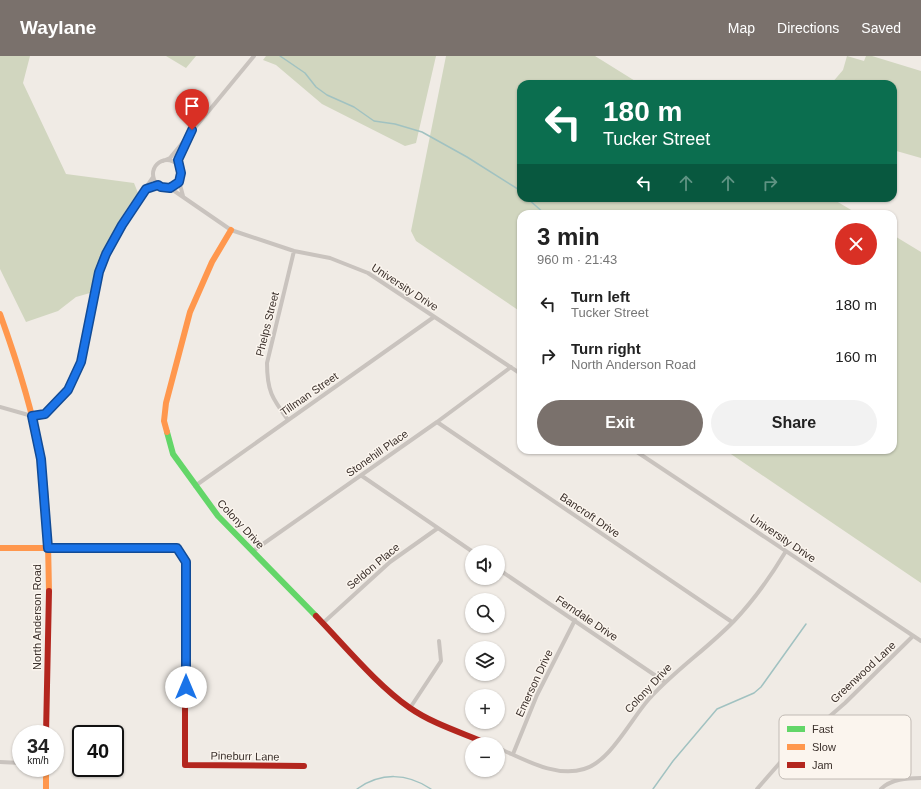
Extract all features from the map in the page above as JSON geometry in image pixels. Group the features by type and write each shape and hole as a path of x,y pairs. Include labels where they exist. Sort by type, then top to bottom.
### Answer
{"street":[{"path":"0,407 32,416 45,414 68,390 81,362 99,272 106,254 120,228 153,177 156,165 170,158 254,56"},
{"path":"153,177 161,187 170,188 179,182 181,173 178,160 192,130"},
{"path":"163,161 175,163 180,169"},
{"name":"University Drive","path":"179,182 184,196"},
{"path":"146,189 158,185"},
{"name":"University Drive","path":"170,188 184,196 198,209 231,230 294,251 330,258 368,274 517,371"},
{"name":"Colony Drive","path":"231,230 204,279 190,312 166,403 164,421 172,454 218,516 378,680 410,708 428,718 472,737"},
{"name":"Phelps Street","path":"288,420 272,398 267,381 267,363 294,251"},
{"name":"North Anderson Road","path":"0,314 32,416 41,459 48,548 46,725"},
{"name":"Tillman Street","path":"195,486 434,317"},
{"name":"Stonehill Place","path":"253,551 362,476 510,367"},
{"name":"Bancroft Drive","path":"437,422 732,622"},
{"name":"University Drive","path":"640,454 921,641"},
{"path":"362,476 465,547"},
{"name":"Seldon Place","path":"323,623 385,567 438,528"},
{"path":"0,548 48,548"},
{"name":"Pineburr Lane","path":"48,548 177,548 186,562 185,765 304,766"},
{"name":"Colony Drive","path":"505,751 551,770 568,772 585,769 600,761 634,717 665,682 732,622 759,592 786,551"},
{"name":"Ferndale Drive","path":"505,574 665,682"},
{"name":"Emerson Drive","path":"513,754 537,695 575,620"},
{"name":"Greenwood Lane","path":"831,715 913,636"},
{"path":"410,708 441,661 439,641"},
{"path":"0,762 12,763"},
{"name":"Greenwood Lane","path":"757,789 779,763"},
{"path":"46,777 46,789"},
{"path":"881,789 884,786 902,779"}],"green space":[{"path":"0,56 30,56 23,83 66,174 134,183 138,193 122,216 109,240 98,266 90,293 76,297 58,311 26,322 0,269"},
{"path":"166,56 196,56 186,68"},
{"path":"266,56 436,56 416,143 405,146 322,104 276,65 263,60"},
{"path":"446,56 595,56 634,80 517,80 517,202 838,202 851,210 517,210 517,309 416,241 411,231"},
{"path":"847,56 864,61 866,56 872,56 921,71 921,158 897,151 897,80 834,80 843,70"},
{"path":"897,237 921,252 921,583 731,454 897,454"}],"waterway":[{"path":"280,56 305,73 316,87 327,95 354,107 374,121 395,124 422,132 467,157 517,188"},
{"path":"532,202 540,210"},
{"path":"653,789 673,761 717,709 754,693 761,687 806,624"},
{"path":"357,789 366,783 385,777 403,777 431,789"}],"traffic: fast":[{"path":"167,432 173,454 218,516 316,616"}],"traffic: slow":[{"path":"167,432 164,421 166,403 190,312 212,262 231,230"},
{"path":"0,314 24,385 41,457 48,540 49,591"},
{"path":"0,548 177,548 186,562 185,686"},
{"path":"46,777 46,789"}],"traffic: jam":[{"path":"46,725 49,591"},
{"path":"316,616 373,677 398,699 419,714 438,724 470,737"},
{"path":"185,686 185,765 304,766"}],"route":[{"path":"186,687 186,562 177,548 48,548 41,459 32,416 45,414 68,390 81,362 88,337 99,272 106,254 132,208 146,189 158,185 161,187 170,188 174,187 179,182 181,173 178,160 192,130"}]}
